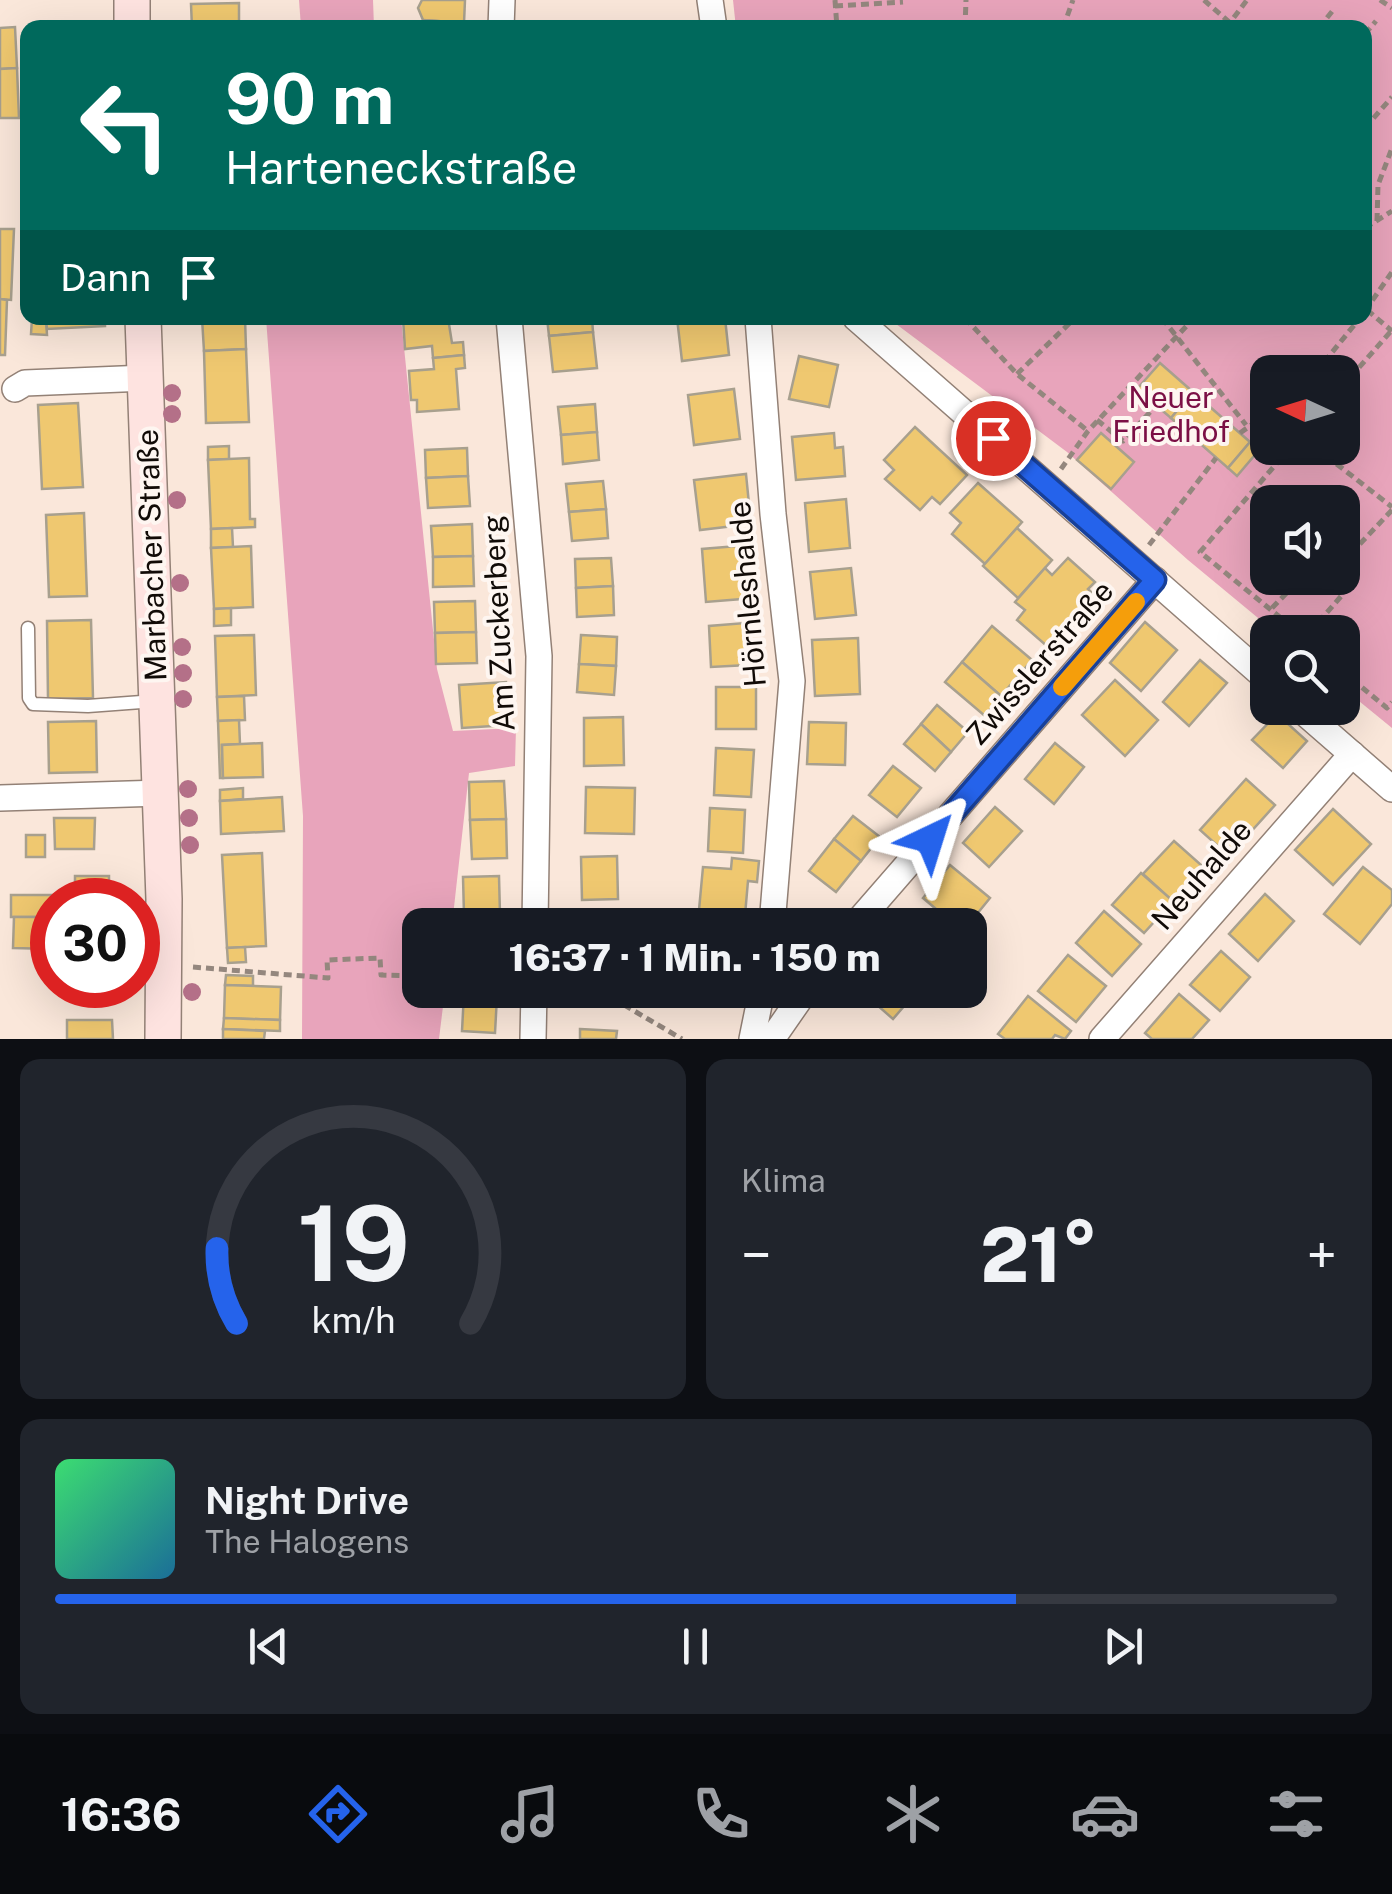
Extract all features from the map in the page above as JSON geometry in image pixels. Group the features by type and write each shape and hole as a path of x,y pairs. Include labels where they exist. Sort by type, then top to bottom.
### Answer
{"main road":[{"name":"Marbacher Straße","path":"144,325 161,793 163,1039"}],"street":[{"name":"Am Zuckerberg","path":"510,325 539,656 535,908"},
{"name":"Hörnleshalde","path":"759,325 792,681 773,908"},
{"path":"864,325 1250,664"},
{"path":"15,388 25,383 146,378"},
{"name":"Zwisslerstraße","path":"870,908 1155,580"},
{"path":"1319,725 1392,789"},
{"name":"Neuhalde","path":"1102,1039 1352,754"},
{"path":"0,798 161,793"},
{"path":"534,1008 534,1039"},
{"path":"752,1039 758,1008"},
{"path":"772,1039 794,1008"}],"lane":[{"path":"28,628 29,698 34,704 88,706 157,700"}],"path":[{"path":"1204,0 1224,20"},
{"path":"1231,20 1247,0"},
{"path":"1380,0 1392,8"},
{"path":"835,3 902,2"},
{"path":"1325,20 1334,9"},
{"path":"1372,26 1376,21"},
{"path":"1372,120 1392,97"},
{"path":"1377,221 1378,185 1392,148"},
{"path":"1372,224 1392,211"},
{"path":"1372,299 1392,272"},
{"path":"1360,367 1392,331 1372,315"},
{"path":"970,325 1016,374 1088,431"},
{"path":"1016,374 1068,325"},
{"path":"1167,325 1246,426"},
{"path":"1048,486 1097,420 1186,325"},
{"path":"1330,355 1354,325"},
{"path":"1097,420 1123,441 1152,410"},
{"path":"1240,433 1250,424"},
{"path":"1135,563 1216,458"},
{"path":"1275,465 1200,552 1278,615"},
{"path":"1338,465 1392,508 1360,543"},
{"path":"1271,609 1284,595"},
{"path":"1325,615 1342,595"},
{"path":"1360,686 1387,708 1392,702"},
{"path":"215,969 328,978 327,960 380,958 381,975 402,976"},
{"path":"629,1008 682,1039"}],"green space":[{"path":"299,0 373,0 374,20 300,20"},
{"name":"Neuer Friedhof","path":"733,0 1392,0 1392,728 1360,702 1360,615 1254,615 1067,452 897,325 1372,325 1372,20 735,20"},
{"path":"267,325 402,325 437,669 453,731 516,728 515,766 469,773 454,908 402,908 402,1008 443,1008 439,1039 302,1039 303,816"}],"building":[{"path":"422,0 465,0 464,20 423,20 418,8"},
{"path":"239,3 239,20 192,20 191,4"},
{"path":"15,27 17,68 0,69 0,28"},
{"path":"17,68 19,118 0,118 0,69"},
{"path":"0,229 14,229 11,300 0,299"},
{"path":"0,299 7,300 5,355 0,355"},
{"path":"32,325 46,325 47,335 31,334"},
{"path":"47,325 105,325 105,326 47,329"},
{"path":"202,325 245,325 246,349 204,351"},
{"path":"403,325 449,325 452,343 463,342 464,355 433,358 432,346 405,349"},
{"path":"548,325 592,325 593,332 549,336"},
{"path":"678,325 726,325 729,355 682,361"},
{"path":"593,332 597,368 553,372 549,336"},
{"path":"246,349 249,422 206,423 204,351"},
{"path":"464,355 465,368 456,369 459,409 417,412 417,400 411,400 409,371 434,369 433,358"},
{"path":"799,356 838,365 829,407 789,399"},
{"path":"1160,363 1193,392 1171,418 1137,389"},
{"path":"734,389 740,439 694,445 688,395"},
{"path":"1193,392 1250,442 1228,468 1171,418"},
{"path":"78,403 83,487 42,489 38,405"},
{"path":"595,404 597,432 561,435 558,407"},
{"path":"915,427 967,475 940,504 932,497 920,510 885,479 894,470 884,460"},
{"path":"597,432 599,460 563,464 561,435"},
{"path":"834,433 835,448 843,447 845,476 796,480 792,437"},
{"path":"1101,433 1134,462 1111,489 1077,460"},
{"path":"1250,442 1250,461 1237,476 1228,468"},
{"path":"229,446 229,459 208,460 208,447"},
{"path":"467,448 468,476 426,478 425,450"},
{"path":"249,458 250,519 255,519 255,527 211,529 208,460"},
{"path":"746,474 751,524 700,530 694,480"},
{"path":"468,476 470,506 428,508 426,478"},
{"path":"603,481 606,509 569,512 566,484"},
{"path":"978,483 1022,522 985,564 952,534 961,523 950,513"},
{"path":"846,499 850,548 809,552 805,503"},
{"path":"606,509 608,538 572,541 569,512"},
{"path":"84,513 87,596 49,597 46,515"},
{"path":"472,524 473,556 433,557 431,526"},
{"path":"232,528 233,547 211,548 211,529"},
{"path":"1017,528 1052,560 1018,598 983,566"},
{"path":"749,545 754,598 706,602 702,549"},
{"path":"251,546 253,607 214,609 211,548"},
{"path":"473,556 474,586 433,587 433,557"},
{"path":"611,558 613,586 576,588 575,559"},
{"path":"1068,558 1095,582 1088,589 1094,595 1048,647 1017,620 1025,610 1015,602 1045,568 1052,575"},
{"path":"851,568 856,615 815,619 810,572"},
{"path":"613,586 614,615 577,617 576,588"},
{"path":"475,601 476,632 435,633 434,602"},
{"path":"231,608 231,625 214,626 214,609"},
{"path":"91,620 93,698 48,699 47,621"},
{"path":"1145,622 1177,650 1141,691 1110,663"},
{"path":"745,623 748,665 711,667 709,626"},
{"path":"992,626 1032,660 1001,696 962,662"},
{"path":"476,632 477,663 436,664 435,633"},
{"path":"254,635 256,695 217,697 215,636"},
{"path":"581,635 617,637 616,666 579,664"},
{"path":"858,638 860,694 815,696 812,640"},
{"path":"1200,660 1227,683 1189,726 1163,702"},
{"path":"962,662 1001,696 985,716 945,682"},
{"path":"579,664 616,666 614,695 577,692"},
{"path":"1115,680 1158,720 1125,756 1082,715"},
{"path":"506,682 508,725 462,728 459,685"},
{"path":"716,687 756,687 756,729 716,729"},
{"path":"244,696 245,720 218,721 217,697"},
{"path":"937,705 968,732 951,752 921,724"},
{"path":"623,717 624,765 584,766 584,718"},
{"path":"239,720 240,744 222,745 220,778 218,721"},
{"path":"96,721 97,772 49,773 48,722"},
{"path":"809,722 846,723 845,765 807,764"},
{"path":"921,724 951,752 935,771 904,744"},
{"path":"1266,725 1289,725 1307,741 1283,768 1252,740"},
{"path":"262,743 263,777 223,778 222,745"},
{"path":"1055,743 1084,767 1054,804 1025,779"},
{"path":"716,748 754,750 751,797 714,795"},
{"path":"893,766 921,788 897,817 869,795"},
{"path":"1246,779 1275,805 1229,856 1200,830"},
{"path":"504,781 506,819 470,820 469,782"},
{"path":"586,787 635,788 634,834 585,833"},
{"path":"243,788 243,799 220,801 220,790"},
{"path":"282,797 284,831 221,834 220,801"},
{"path":"995,807 1022,831 989,867 963,843"},
{"path":"710,808 745,810 743,853 708,851"},
{"path":"1333,809 1371,844 1333,885 1295,850"},
{"path":"853,816 880,837 861,861 834,839"},
{"path":"54,818 95,818 94,849 55,849"},
{"path":"506,819 507,858 472,859 470,820"},
{"path":"26,835 45,835 45,857 26,857"},
{"path":"834,839 861,861 836,892 809,871"},
{"path":"1174,841 1209,872 1178,906 1143,874"},
{"path":"262,853 266,946 227,948 222,855"},
{"path":"617,856 618,899 582,900 581,857"},
{"path":"732,858 759,861 757,882 748,881 746,908 699,908 703,867 731,869"},
{"path":"950,865 990,898 982,908 935,908 923,898"},
{"path":"1363,867 1392,890 1392,904 1360,944 1324,914"},
{"path":"1141,873 1173,901 1144,933 1112,905"},
{"path":"75,876 109,876 109,878"},
{"path":"499,876 500,908 464,908 463,877"},
{"path":"1265,894 1294,921 1258,961 1229,934"},
{"path":"11,895 30,895 30,917 11,917"},
{"path":"1104,911 1141,944 1112,976 1076,943"},
{"path":"14,917 30,917 30,948 13,948"},
{"path":"245,947 246,962 228,963 227,948"},
{"path":"1221,951 1250,977 1220,1011 1190,985"},
{"path":"1068,955 1106,986 1076,1022 1038,991"},
{"path":"226,975 253,976 253,986 225,985"},
{"path":"225,985 281,987 280,1020 224,1018"},
{"path":"1179,994 1209,1020 1192,1039 1152,1039 1145,1033"},
{"path":"1028,996 1071,1031 1065,1039 1055,1035 1052,1039 1005,1039 998,1034"},
{"path":"463,1008 496,1008 495,1033 462,1031"},
{"path":"880,1008 902,1008 893,1019"},
{"path":"224,1018 280,1020 280,1031 223,1029"},
{"path":"67,1020 112,1020 113,1039 67,1039"},
{"path":"223,1029 265,1031 264,1039 223,1039"},
{"path":"580,1029 617,1031 616,1039 580,1039"}],"slow traffic":[{"path":"1062,687 1136,602"}],"route":[{"path":"930,839 1155,580 993,438"}]}
